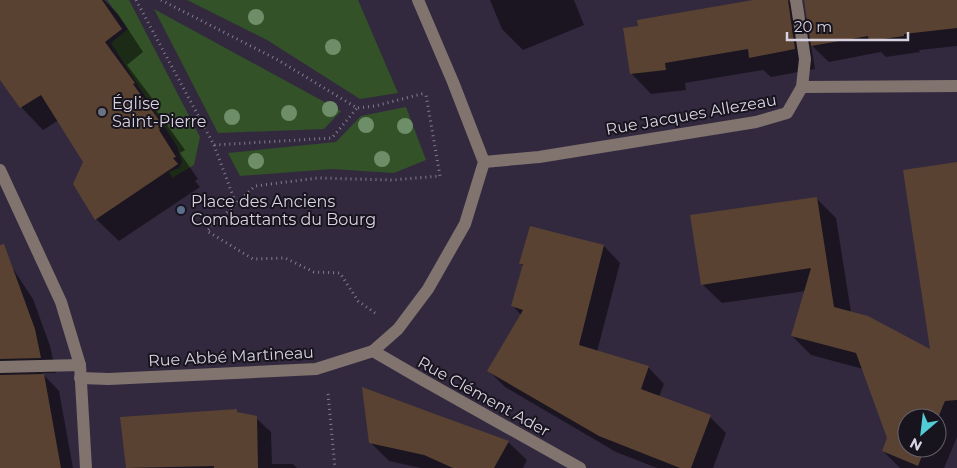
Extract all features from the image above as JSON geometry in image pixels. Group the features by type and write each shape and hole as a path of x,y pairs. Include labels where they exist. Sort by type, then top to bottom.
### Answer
{"street":[{"path":"418,0 484,162"},
{"name":"Rue Jacques Allezeau","path":"484,162 539,158 756,122 787,113 802,87 805,59 796,0"},
{"path":"802,87 957,86"},
{"name":"Rue Abbé Martineau","path":"0,367 80,371 110,379 316,369 373,351 398,329 428,289 465,224 484,162"},
{"path":"0,170 61,302 80,371 86,468"},
{"name":"Rue Clément Ader","path":"373,351 580,468"}],"path":[{"path":"136,0 214,145 236,204"},
{"path":"160,0 278,60 358,108 375,106 425,93 440,176 392,180 318,178 255,186 207,231 253,259 285,258 314,272 340,273 358,301"},
{"path":"214,145 332,138 358,108"},
{"path":"316,369 328,394 335,468"}],"green space":[{"path":"107,0 129,0 200,137 194,165 172,178 169,172 179,168 182,162 177,146 111,43 128,29"},
{"path":"187,0 358,0 398,93 360,99 267,40"},
{"path":"154,9 341,111 324,129 218,133"},
{"path":"406,107 426,160 394,173 332,169 240,176 228,153 336,142 361,116"}],"building":[{"name":"Église Saint-Pierre","path":"0,0 102,0 122,29 105,42 164,127 159,130 176,157 173,158 178,164 95,220 73,184 83,162 41,95 20,108 0,80"},
{"path":"753,0 788,0 795,49 749,58 748,49 665,63 666,70 630,74 623,28 638,26 637,20"},
{"path":"804,0 957,0 957,28 904,34 904,36 869,41 868,36 811,46"},
{"path":"957,162 957,400 945,401 942,408 897,408 897,457 882,451 887,438 856,353 791,336 811,268 701,285 690,215 817,197 834,307 868,316 930,349 903,170"},
{"path":"530,226 604,245 579,345 649,366 641,389 711,415 691,468 680,468 599,436 487,371 523,310 511,306 523,264 519,264"},
{"path":"4,244 35,329 41,358 0,359 0,245"},
{"path":"44,374 61,468 0,468 0,375"},
{"path":"362,387 509,441 494,468 453,468 424,455 369,443"},
{"path":"237,409 237,412 257,416 258,468 214,468 214,466 126,468 120,417"},
{"path":"899,458 921,458 918,466"}],"place":[{"name":"Église Saint-Pierre","path":"102,112"},
{"name":"Place des Anciens Combattants du Bourg","path":"181,210"}]}
